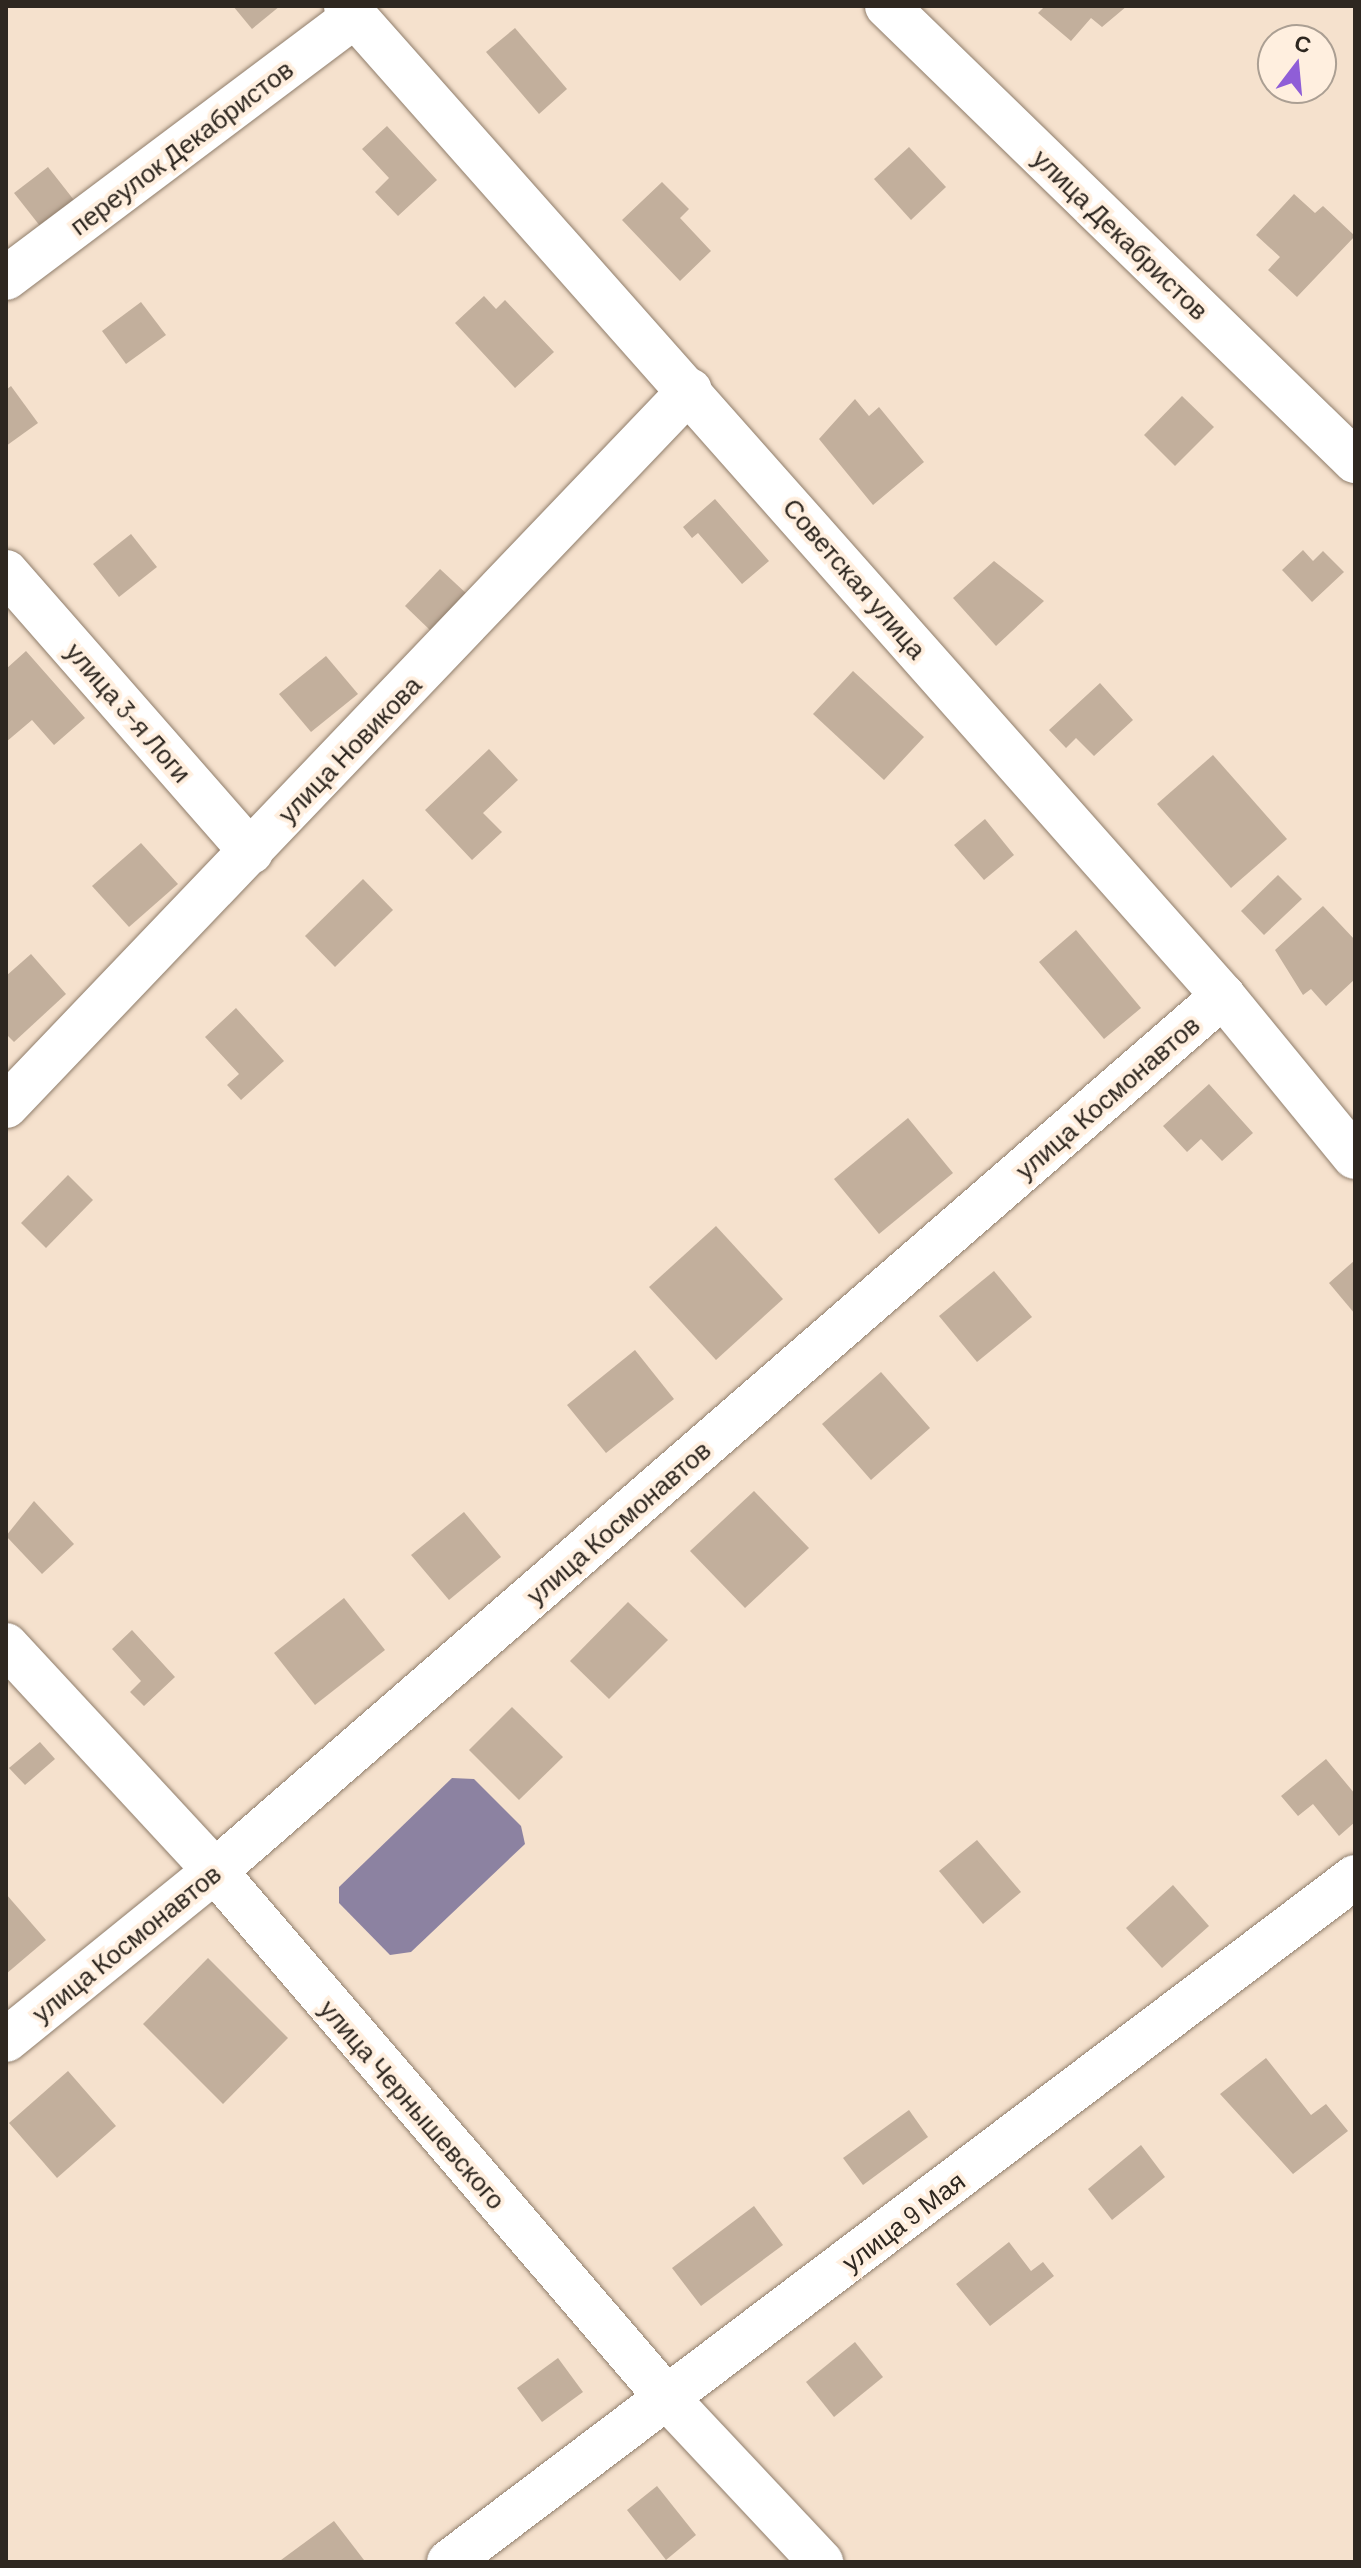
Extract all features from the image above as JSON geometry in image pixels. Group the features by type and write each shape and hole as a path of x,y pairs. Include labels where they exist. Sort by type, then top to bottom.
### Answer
{"street":[{"name":"улица Декабристов","path":"887,6 1355,461"},
{"name":"переулок Декабристов","path":"6,278 350,11"},
{"name":"Советская улица","path":"350,11 690,390 1223,996 1355,1157"},
{"name":"улица Новикова","path":"6,1106 690,390"},
{"name":"улица 3-я Логи","path":"6,572 251,852"},
{"name":"улица Космонавтов","path":"6,2040 215,1871 1223,996"},
{"name":"улица Чернышевского","path":"6,1645 215,1871 668,2399 821,2562"},
{"name":"улица 9 Мая","path":"449,2562 1355,1877"}],"shaded area":[{"path":"452,1778 474,1779 521,1826 525,1844 411,1952 390,1955 339,1903 339,1887"}],"building":[{"path":"233,6 280,6 252,29"},
{"path":"1045,6 1127,6 1102,27 1091,18 1071,41 1038,13"},
{"path":"515,28 567,89 539,114 486,52"},
{"path":"387,126 437,180 398,216 375,192 389,178 362,149"},
{"path":"909,147 946,187 911,220 874,179"},
{"path":"48,167 81,209 40,226 14,193"},
{"path":"662,182 689,209 680,218 711,251 680,281 622,220"},
{"path":"1294,194 1315,213 1323,206 1355,236 1297,297 1268,270 1280,257 1256,235"},
{"path":"484,296 496,309 505,300 554,352 515,388 455,323"},
{"path":"141,302 166,335 126,364 102,331"},
{"path":"11,386 38,423 6,446 6,390"},
{"path":"1182,396 1214,427 1175,466 1144,435"},
{"path":"855,399 869,416 879,407 924,462 873,505 819,439"},
{"path":"715,499 769,561 742,584 698,533 692,538 683,527"},
{"path":"131,534 157,567 119,597 93,564"},
{"path":"1303,550 1313,561 1323,551 1344,572 1312,602 1282,570"},
{"path":"994,561 1044,601 996,646 953,598"},
{"path":"440,569 468,595 432,632 405,606"},
{"path":"26,651 85,718 54,745 32,720 6,742 6,669"},
{"path":"326,656 358,694 311,732 279,694"},
{"path":"853,671 924,737 884,780 813,714"},
{"path":"1100,683 1133,720 1094,756 1076,738 1066,748 1049,730"},
{"path":"489,749 518,780 483,813 502,832 472,860 425,810"},
{"path":"1213,755 1287,839 1231,888 1157,804"},
{"path":"985,819 1014,855 984,880 954,845"},
{"path":"141,843 178,884 129,927 92,886"},
{"path":"1278,875 1302,899 1264,935 1241,911"},
{"path":"363,879 393,910 335,967 305,936"},
{"path":"1323,906 1355,940 1355,979 1326,1006 1311,989 1303,995 1275,950"},
{"path":"1076,930 1141,1008 1104,1039 1039,962"},
{"path":"31,954 66,994 14,1042 6,1034 6,976"},
{"path":"236,1008 284,1061 241,1100 227,1085 239,1074 205,1037"},
{"path":"1209,1084 1253,1133 1222,1161 1201,1139 1187,1152 1163,1126"},
{"path":"908,1118 953,1173 879,1234 834,1179"},
{"path":"68,1175 93,1200 46,1248 21,1223"},
{"path":"716,1226 783,1299 716,1360 649,1287"},
{"path":"1355,1260 1355,1314 1329,1283"},
{"path":"994,1271 1032,1317 977,1362 939,1316"},
{"path":"635,1350 674,1399 606,1453 567,1405"},
{"path":"881,1372 930,1428 871,1480 822,1424"},
{"path":"754,1491 809,1548 745,1608 690,1551"},
{"path":"34,1501 74,1544 42,1574 6,1536"},
{"path":"464,1512 501,1557 449,1600 411,1555"},
{"path":"344,1598 385,1650 315,1705 274,1653"},
{"path":"628,1602 668,1640 609,1699 570,1661"},
{"path":"132,1630 175,1677 144,1706 130,1692 141,1681 112,1649"},
{"path":"512,1707 563,1757 519,1800 469,1750"},
{"path":"40,1742 55,1759 25,1785 9,1768"},
{"path":"1326,1759 1355,1794 1355,1822 1339,1836 1313,1804 1298,1816 1281,1796"},
{"path":"977,1840 1021,1892 983,1924 939,1871"},
{"path":"1173,1885 1209,1926 1162,1968 1126,1928"},
{"path":"6,1894 46,1940 6,1974"},
{"path":"208,1958 288,2038 223,2104 143,2024"},
{"path":"1266,2058 1311,2115 1326,2104 1348,2131 1293,2174 1220,2094"},
{"path":"68,2071 116,2126 57,2178 9,2123"},
{"path":"909,2110 928,2137 863,2185 843,2158"},
{"path":"1141,2145 1165,2177 1112,2220 1088,2189"},
{"path":"754,2206 783,2245 701,2306 672,2268"},
{"path":"1009,2242 1031,2271 1043,2262 1054,2276 990,2326 956,2284"},
{"path":"855,2342 883,2377 834,2417 806,2382"},
{"path":"558,2358 583,2392 542,2422 517,2388"},
{"path":"657,2486 696,2535 666,2560 627,2510"},
{"path":"334,2521 364,2560 281,2560"}]}
